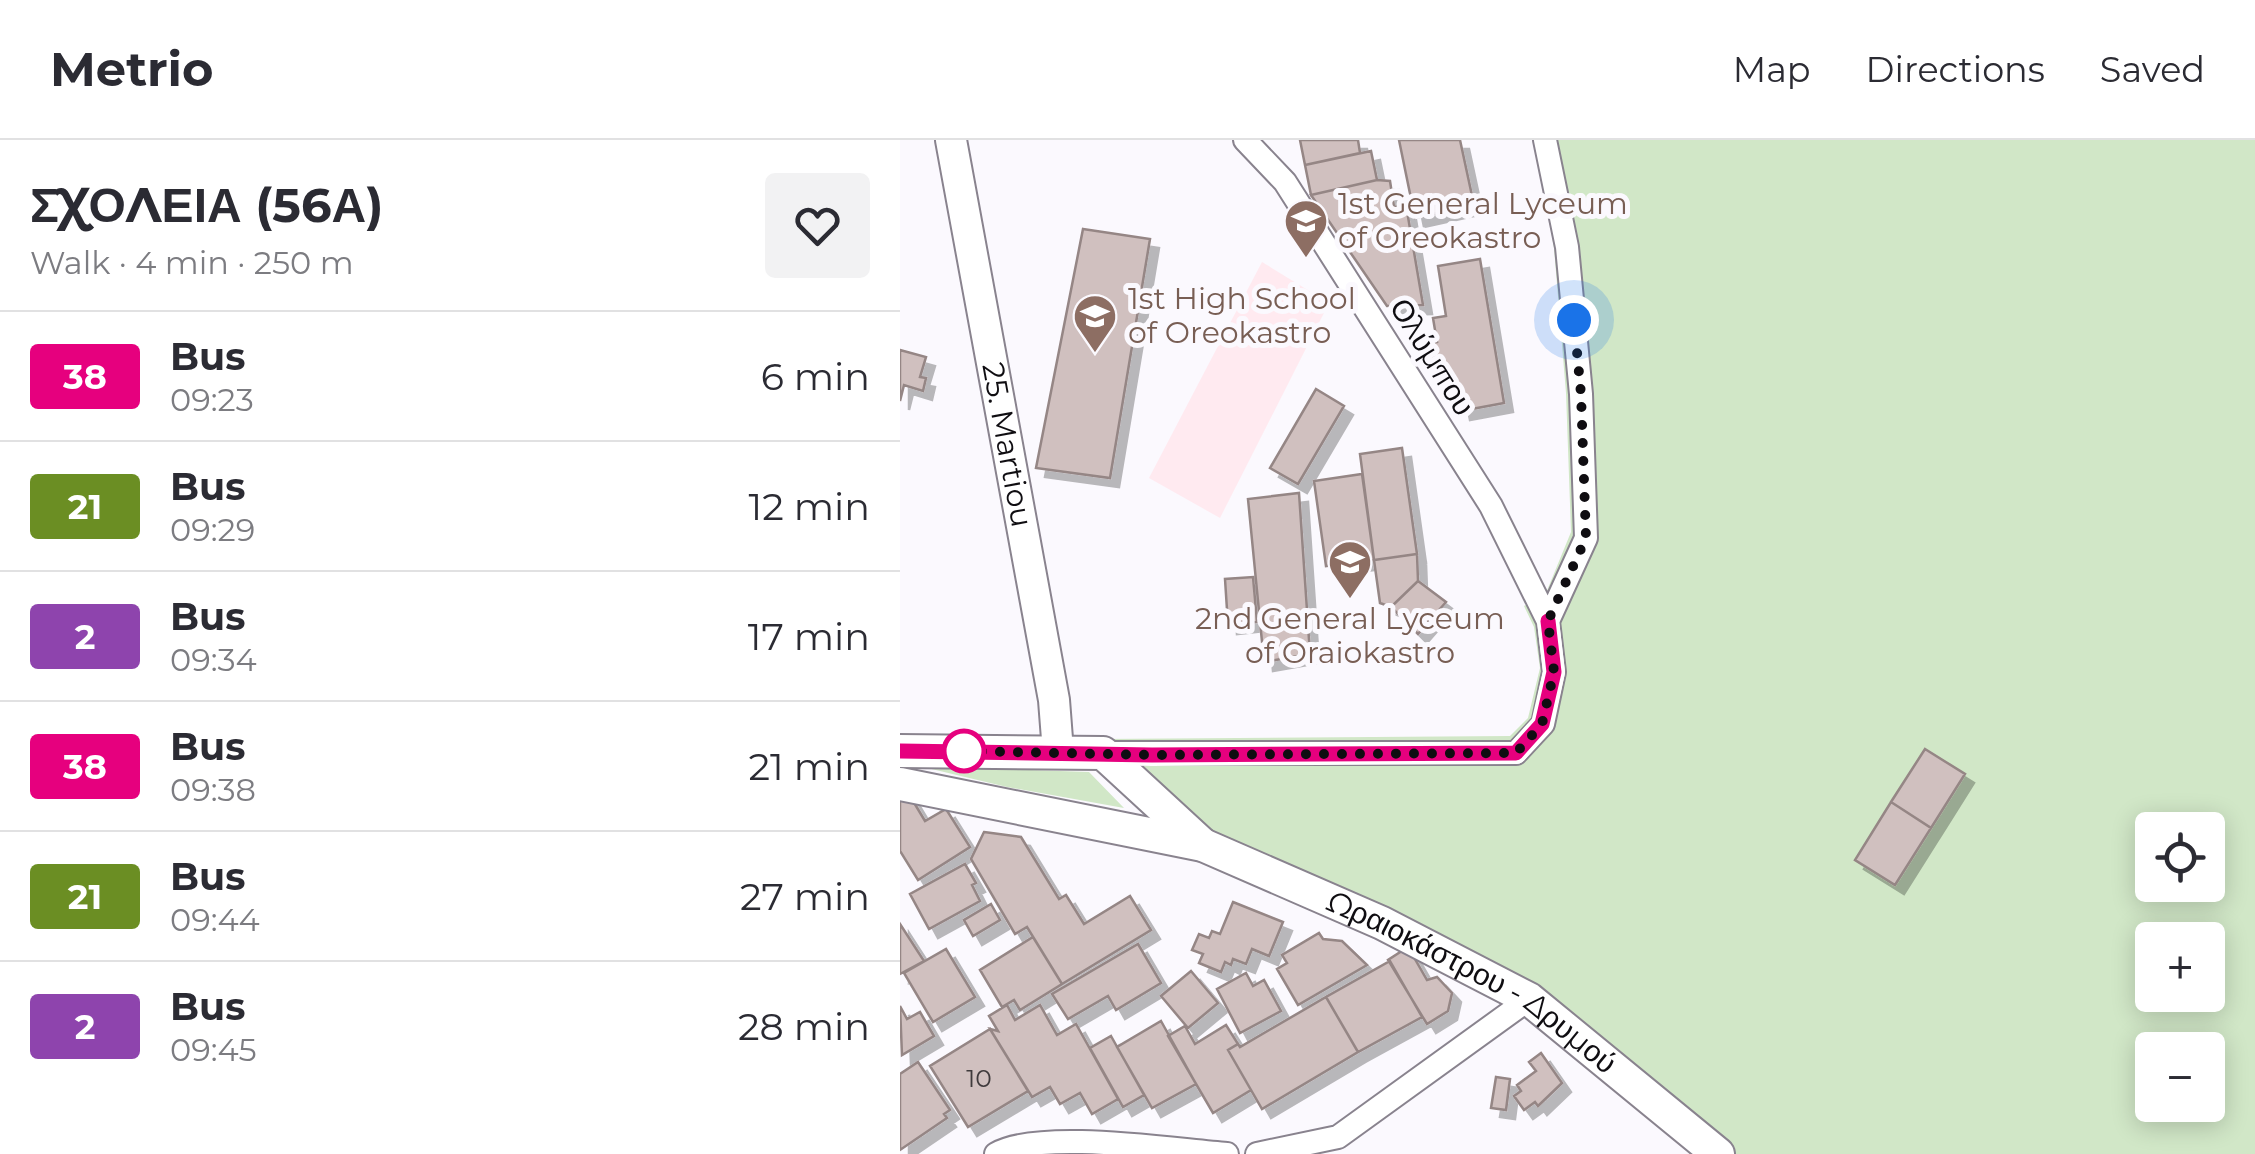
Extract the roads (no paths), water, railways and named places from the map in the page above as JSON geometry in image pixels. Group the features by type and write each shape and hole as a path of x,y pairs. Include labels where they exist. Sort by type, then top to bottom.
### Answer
{"main road":[{"path":"900,751 1103,753 1203,845"},
{"path":"900,784 1203,845"},
{"name":"Ωραιοκάστρου - Δρυμού","path":"1203,845 1382,923 1528,1000 1718,1154"}],"street":[{"name":"25. Martiou","path":"951,140 1041,622 1058,752"},
{"name":"Ολύμπου","path":"1245,140 1285,182 1492,506 1548,621"},
{"path":"1103,753 1516,753 1542,724 1554,672 1548,621 1586,538 1581,394 1567,246 1545,140"},
{"path":"1258,1154 1338,1137 1528,1000"},
{"path":"996,1154 1006,1148 1039,1143 1226,1154"}],"place":[{"name":"1st General Lyceum of Oreokastro","path":"1306,259"},
{"name":"1st High School of Oreokastro","path":"1095,354"},
{"name":"2nd General Lyceum of Oraiokastro","path":"1350,600"}]}
